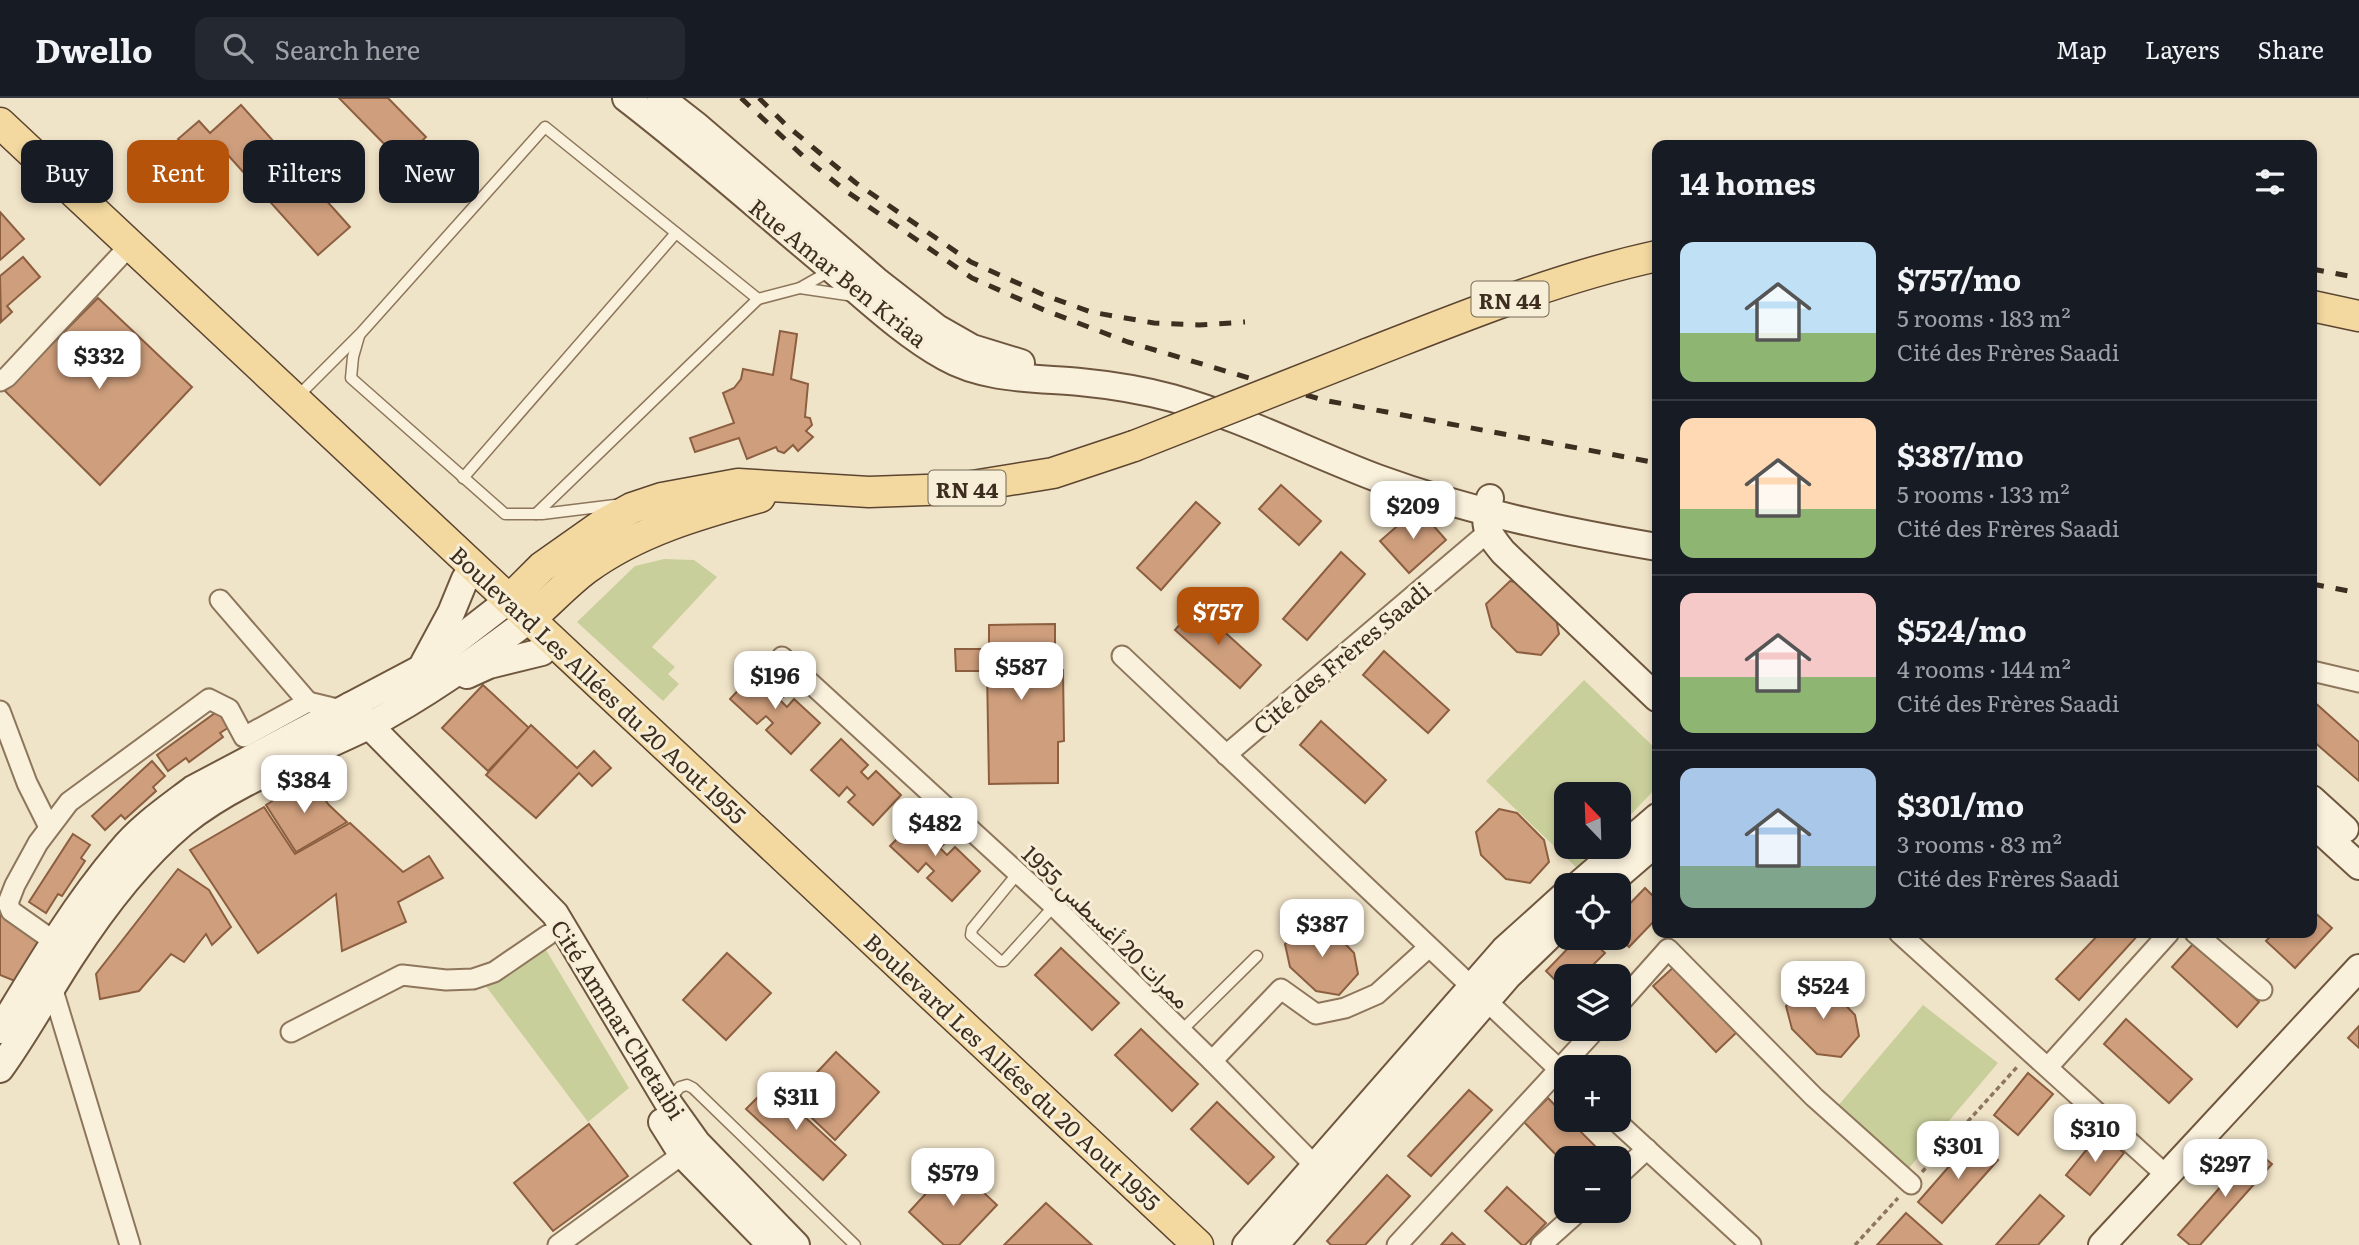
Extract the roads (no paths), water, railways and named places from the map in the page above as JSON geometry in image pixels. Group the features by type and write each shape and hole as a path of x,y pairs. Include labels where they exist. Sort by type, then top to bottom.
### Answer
{"main road":[{"name":"Rue Amar Ben Kriaa","path":"626,98 840,262 878,282 954,338 972,348 1080,382 1169,397 1337,461 1381,470 1488,514"},
{"name":"Rue Amar Ben Kriaa","path":"661,98 840,262 865,298 925,345 964,367 1038,381 1080,382"},
{"name":"Boulevard Les Allées du 20 Aout 1955","path":"0,123 295,399 502,603"},
{"name":"Boulevard Les Allées du 20 Aout 1955","path":"0,144 502,603 1176,1245"},
{"name":"RN 44","path":"794,488 897,492 986,485 1065,470 1134,446 1533,290 1652,257"},
{"path":"2317,307 2359,316"},
{"path":"0,1069 72,955 121,888 184,822 350,717 420,669 542,567 603,524 632,508 662,498 738,484 794,488"},
{"path":"420,669 451,613 565,586 620,547 654,530 701,513 794,488"},
{"path":"1488,514 1652,531"},
{"path":"1488,514 1652,546"},
{"path":"1488,514 1503,552 1652,693"},
{"path":"0,1030 55,942 121,850 160,814 193,789 350,717 421,696 489,665 551,649 553,615 565,586"},
{"path":"421,696 502,603"},
{"name":"Boulevard Les Allées du 20 Aout 1955","path":"551,649 1198,1245"},
{"name":"Cité Ammar Chetaibi","path":"350,717 464,833 555,914 667,1101 690,1148 796,1245"},
{"path":"2317,804 2359,842"},
{"path":"1592,873 1652,821"},
{"path":"2317,827 2359,866"},
{"name":"Cité Ammar Chetaibi","path":"464,833 539,922 611,1042 758,1241"},
{"path":"1621,873 1652,846"},
{"path":"1246,1245 1322,1173 1479,995 1504,950 1554,905"},
{"path":"1479,995 1508,976 1554,932"},
{"path":"2102,1245 2359,968"},
{"path":"1275,1245 1322,1173"}],"street":[{"path":"2,375 120,256"},
{"name":"Cité des Frères Saadi","path":"1226,755 1488,514"},
{"path":"220,600 308,702 350,717"},
{"path":"1122,656 1554,1064"},
{"name":"ممرات 20 أغسطس 1955","path":"782,657 1054,906 1322,1173"},
{"path":"2317,672 2359,682"},
{"path":"55,942 11,911 8,904 32,853 69,802 209,699 229,709 244,737 308,702"},
{"path":"0,711 27,783 49,827"},
{"name":"Cité Ammar Chetaibi","path":"291,1032 401,975 446,980 473,978 494,972 548,935"},
{"path":"1905,938 2166,1176"},
{"path":"2048,1067 2164,938"},
{"path":"2201,938 2262,990"},
{"path":"1212,1061 1281,989 1316,1014 1345,1008 1377,994 1429,947"},
{"path":"1631,991 1668,949 1814,1097 1911,1184"},
{"path":"52,987 130,1245"},
{"path":"1576,1055 1587,1041"},
{"path":"1398,1245 1554,1081"},
{"path":"1628,1132 1751,1245"},
{"path":"558,1245 690,1148"},
{"path":"1631,1164 1647,1149"},
{"path":"1541,1245 1566,1223"}],"lane":[{"path":"295,399 361,333 545,127 758,299"},
{"path":"463,478 676,233"},
{"path":"536,514 758,299 800,288 840,262"},
{"path":"800,288 865,298"},
{"path":"361,333 353,357 351,378 505,514 598,508 662,498"},
{"path":"1018,873 972,929 971,935 1000,961 1004,961 1054,906"},
{"path":"1180,1031 1256,956"},
{"path":"667,1101 680,1087 687,1085 693,1088 855,1245"}],"railway":[{"path":"741,98 804,157 846,191 972,278 1044,310 1128,342 1323,400 1652,462"},
{"path":"759,98 786,125 856,183 971,262 1044,295 1091,312 1154,323 1199,325 1245,322"},
{"path":"2317,270 2359,278"},
{"path":"2317,585 2359,593"}]}
